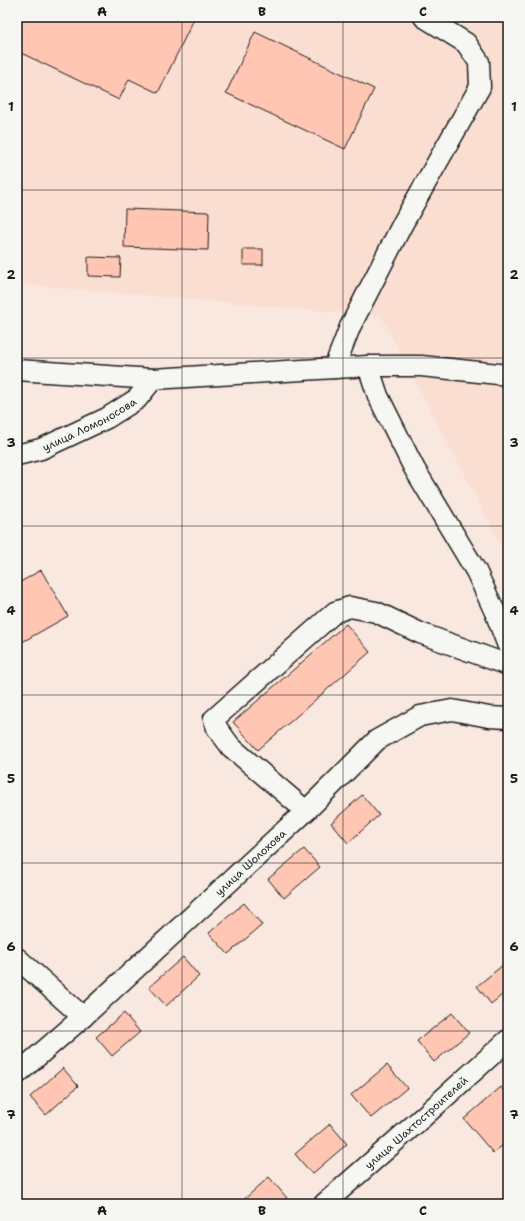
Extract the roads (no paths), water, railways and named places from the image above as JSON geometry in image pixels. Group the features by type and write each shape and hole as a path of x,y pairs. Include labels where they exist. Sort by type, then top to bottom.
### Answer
{"street":[{"path":"334,368 350,327 403,223 480,87 479,62 466,43 424,17"},
{"path":"368,366 378,396 414,468 476,571 495,612 508,646"},
{"path":"17,370 153,379 368,366 421,366 508,375"},
{"name":"улица Ломоносова","path":"17,455 42,449 107,418 137,399 153,379"},
{"path":"17,470 42,449"},
{"path":"306,811 231,747 217,728 214,718 336,612 350,607 376,612 420,633 508,665"},
{"name":"улица Шолохова","path":"17,1074 83,1017 306,811 377,740 420,716 452,710 489,717 508,718"},
{"path":"17,958 83,1017"},
{"name":"улица Шахтостроителей","path":"324,1204 508,1040"}]}
